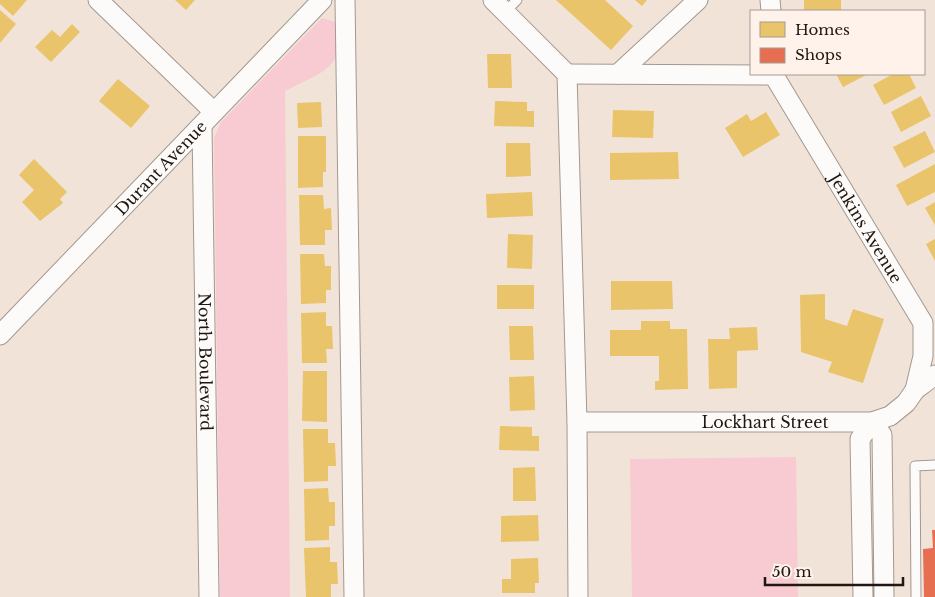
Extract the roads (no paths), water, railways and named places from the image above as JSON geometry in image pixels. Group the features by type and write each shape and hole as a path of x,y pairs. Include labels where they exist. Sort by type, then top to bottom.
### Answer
{"street":[{"path":"98,0 214,112"},
{"path":"345,0 354,597"},
{"path":"618,74 698,0"},
{"name":"Durant Avenue","path":"0,335 202,126 313,3"},
{"path":"505,4 567,74 577,422 578,597"},
{"name":"Jenkins Avenue","path":"567,74 750,74"},
{"name":"Jenkins Avenue","path":"774,75 929,326 915,390"},
{"name":"North Boulevard","path":"202,126 209,597"},
{"name":"Lockhart Street","path":"577,422 872,422 890,416 906,403 915,390 935,374"},
{"path":"863,597 860,438 872,422 882,436 884,597"}],"lane":[{"path":"916,597 915,466 935,466"}]}
